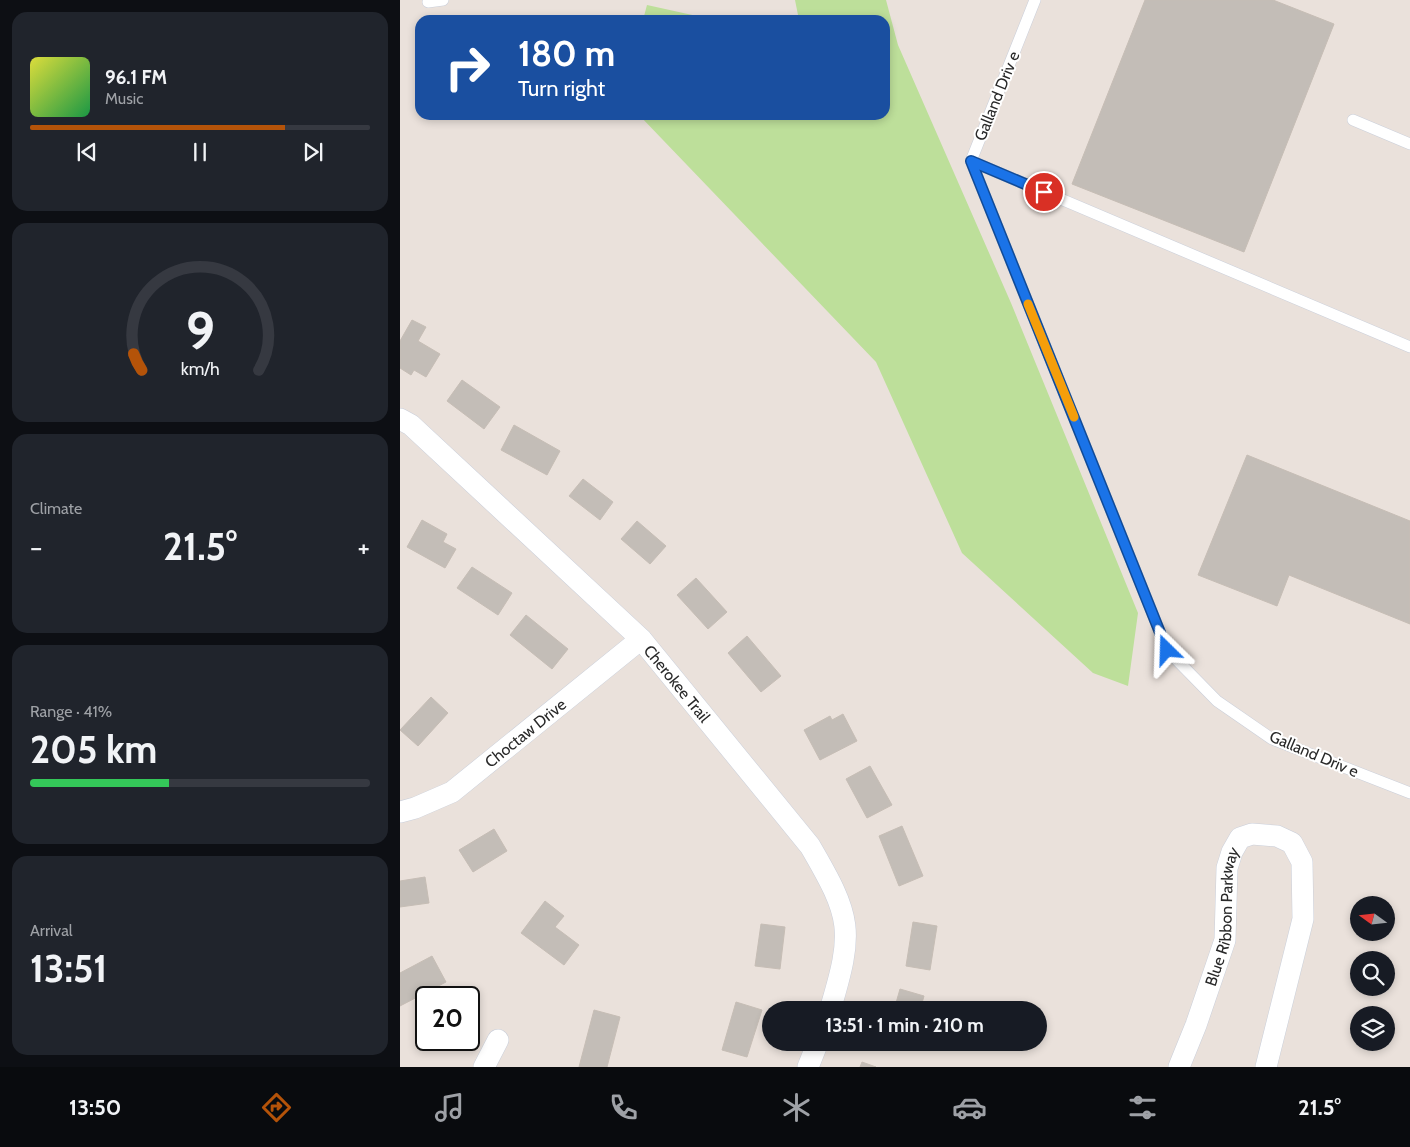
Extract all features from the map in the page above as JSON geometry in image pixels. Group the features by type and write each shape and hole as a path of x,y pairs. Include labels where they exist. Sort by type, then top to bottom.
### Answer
{"street":[{"name":"Cherokee Trail","path":"400,419 411,425 641,639 810,846 830,880 844,910 847,933 843,966 833,1001"},
{"name":"Choctaw Drive","path":"400,812 415,808 452,792 641,639"},
{"name":"Blue Ribbon Parkway","path":"1179,1067 1196,1025 1225,940 1227,868 1232,852 1240,838 1252,834 1277,836 1292,844 1302,862 1303,919 1266,1067"},
{"path":"484,1067 498,1040"},
{"path":"808,1067 814,1051"}],"lane":[{"path":"428,2 443,0"},
{"name":"Galland Driv e","path":"1035,0 971,161 1167,650 1217,701 1272,739 1410,793"},
{"path":"1352,120 1410,144"},
{"path":"971,161 1410,347"}],"green space":[{"path":"795,0 886,0 890,15 798,15"},
{"path":"647,5 692,15 644,15"},
{"path":"890,15 898,45 1011,303 1138,613 1128,686 1093,673 962,553 876,362 644,120 890,120"}],"building":[{"path":"1145,0 1273,0 1334,24 1244,252 1072,184"},
{"path":"412,320 426,327 418,341 440,354 426,377 414,370 411,375 400,368 400,341"},
{"path":"462,380 500,407 484,429 447,401"},
{"path":"514,425 560,451 547,475 501,450"},
{"path":"1247,455 1410,521 1410,624 1289,575 1277,606 1198,575"},
{"path":"583,479 613,502 600,520 569,496"},
{"path":"422,520 447,534 443,542 456,549 445,568 407,547"},
{"path":"637,521 666,546 650,564 621,539"},
{"path":"472,567 512,593 498,615 457,588"},
{"path":"696,578 727,612 708,629 677,595"},
{"path":"526,615 568,649 552,669 510,635"},
{"path":"747,636 781,676 761,692 728,653"},
{"path":"431,697 448,713 418,746 400,730"},
{"path":"843,714 857,741 820,760 804,730 830,716 832,720"},
{"path":"870,766 892,805 867,818 846,779"},
{"path":"902,826 923,876 899,886 879,836"},
{"path":"494,829 507,851 473,872 459,850"},
{"path":"425,877 429,903 400,907 400,881"},
{"path":"545,901 564,916 555,927 579,945 564,965 521,933"},
{"path":"913,922 937,926 930,970 906,966"},
{"path":"761,924 785,927 780,969 755,966"},
{"path":"432,956 446,982 438,986 415,986 415,998 400,1006 400,973"},
{"path":"900,989 924,996 923,1001 897,1001"},
{"path":"736,1002 762,1010 747,1057 722,1050"},
{"path":"594,1010 620,1017 607,1067 579,1067"},
{"path":"862,1062 876,1067 860,1067"}],"slow traffic":[{"path":"1028,304 1074,417"}],"route":[{"path":"1044,192 971,161 1167,650"}]}
